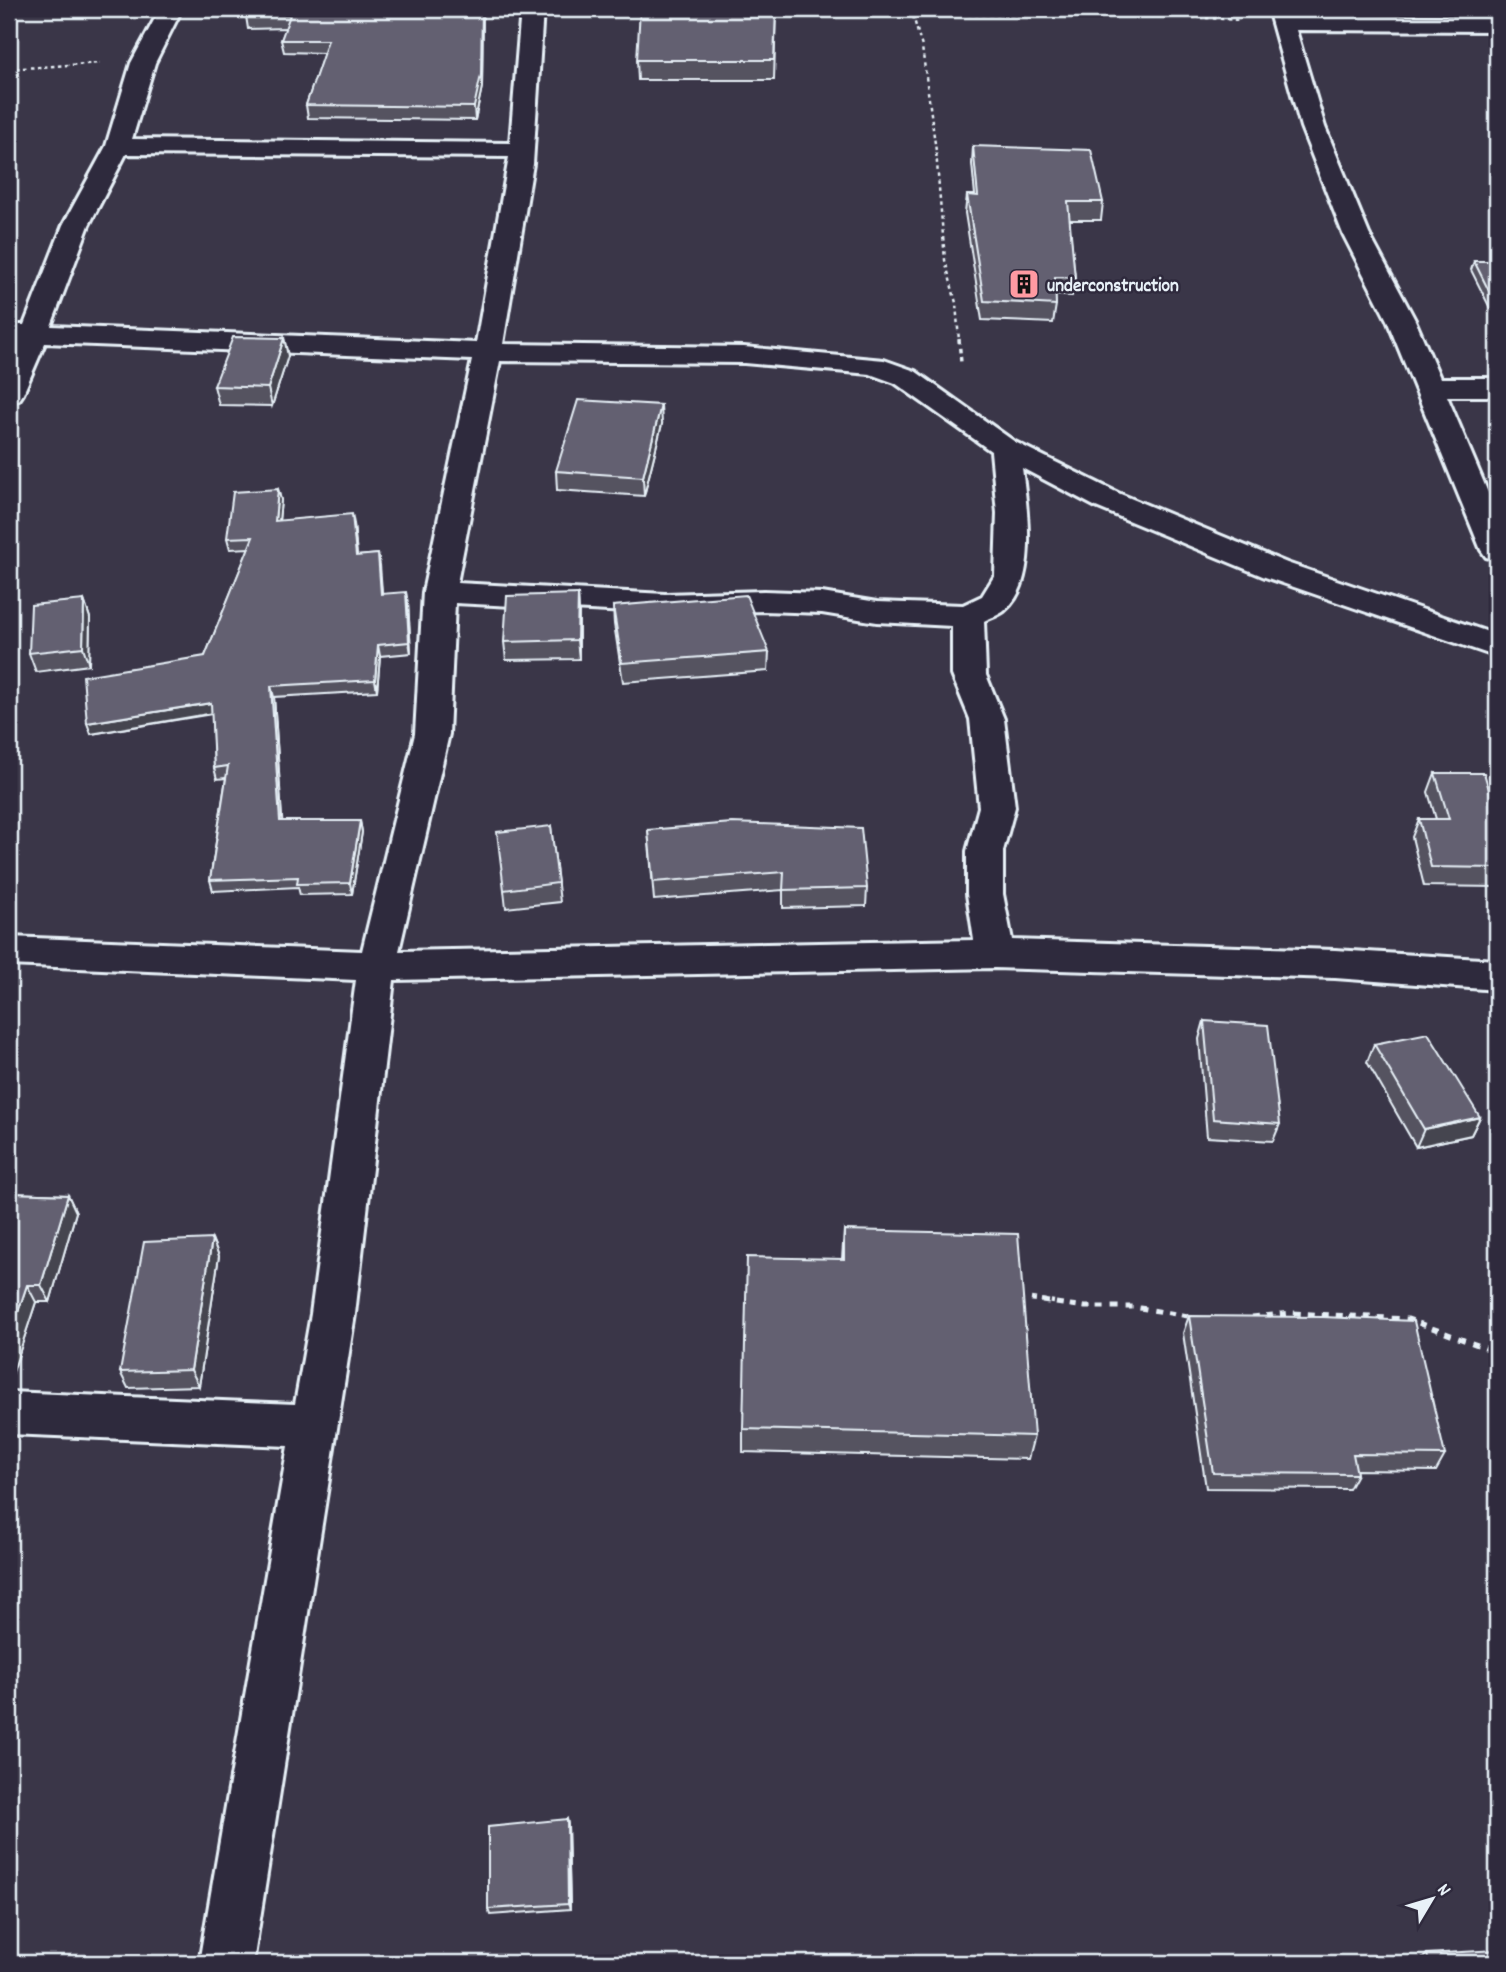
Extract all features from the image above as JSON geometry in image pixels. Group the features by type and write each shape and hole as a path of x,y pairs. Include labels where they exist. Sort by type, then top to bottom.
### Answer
{"street":[{"path":"9,394 22,333 118,146 143,63 172,9"},
{"path":"226,1963 333,1314 377,966 432,734 439,592 488,352 522,150 532,9"},
{"path":"1497,24 1283,20 1323,151 1356,234 1401,320 1497,550"},
{"path":"118,146 522,150"},
{"path":"22,333 488,352 744,355 874,366 905,377 1004,448 1107,499 1276,570 1497,646"},
{"path":"1429,387 1497,387"},
{"path":"439,592 665,604 764,601 822,603 877,612 968,616 994,603 1011,575 1012,513 1004,448"},
{"path":"968,616 969,675 987,719 997,807 985,851 985,894 995,954"},
{"path":"9,951 377,966 995,954 1335,964 1497,975"},
{"path":"9,1413 315,1426"}],"path":[{"path":"911,9 922,47 936,151 945,260 956,303 962,372 953,410"},
{"path":"771,12 1283,20"},
{"path":"9,69 143,63"},
{"path":"1031,1299 1085,1307 1134,1307 1200,1318"},
{"path":"1240,1318 1293,1313 1408,1319 1488,1349 1497,1348"}],"building":[{"path":"248,9 482,9 481,75 474,107 306,105 328,40 281,40 290,15 246,16"},
{"path":"640,9 776,9 774,60 637,60"},
{"path":"973,146 1091,150 1103,202 1068,202 1075,278 1055,277 1056,305 984,301 967,195 978,196"},
{"path":"1474,261 1497,261 1497,307"},
{"path":"233,337 284,338 268,388 214,386"},
{"path":"578,400 661,405 643,477 556,471"},
{"path":"278,489 275,521 352,514 356,556 378,554 381,594 406,592 409,642 378,645 375,680 271,686 280,821 360,821 350,883 297,884 298,877 210,880 228,766 214,768 211,703 87,723 83,676 205,656 253,537 227,538 233,492"},
{"path":"578,594 577,640 504,642 507,596"},
{"path":"746,595 769,652 622,663 613,606"},
{"path":"84,600 83,647 29,653 31,605"},
{"path":"1435,773 1484,773 1497,816 1497,868 1431,867 1419,819 1449,819"},
{"path":"732,823 861,828 867,888 783,890 784,872 653,882 648,830"},
{"path":"551,826 558,883 504,890 497,832"},
{"path":"1204,1021 1268,1025 1280,1124 1213,1119"},
{"path":"1428,1033 1480,1117 1424,1129 1374,1044"},
{"path":"9,1193 68,1195 41,1285 27,1285 9,1339"},
{"path":"844,1230 1018,1234 1034,1436 743,1429 747,1257 844,1259"},
{"path":"212,1239 191,1370 120,1372 144,1242"},
{"path":"1189,1316 1414,1321 1445,1455 1353,1454 1357,1474 1213,1473"},
{"path":"567,1819 568,1904 488,1909 488,1827"},
{"path":"1497,1950 1497,1963 1429,1963 1427,1954"}],"place":[{"name":"underconstruction","path":"1024,284"}]}
